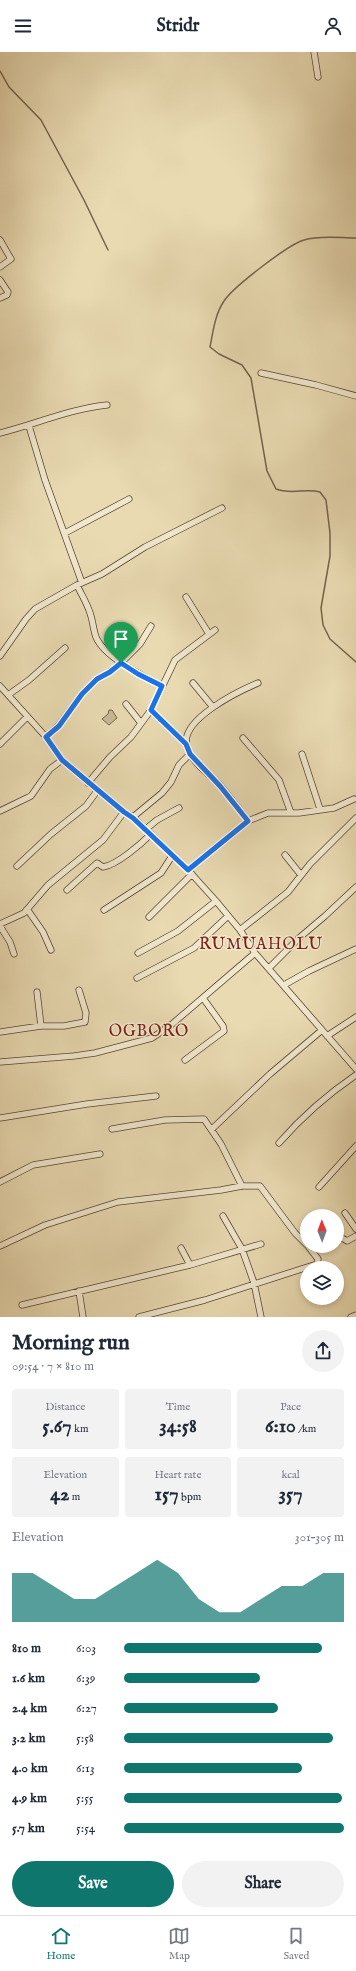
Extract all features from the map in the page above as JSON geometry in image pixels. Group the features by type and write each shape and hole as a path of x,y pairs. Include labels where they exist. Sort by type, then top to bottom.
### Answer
{"street":[{"path":"314,52 318,77"},
{"path":"0,240 11,259 0,267"},
{"path":"0,280 8,292 7,295 0,298"},
{"path":"261,373 316,385 356,396"},
{"path":"0,433 29,426 73,411 107,405"},
{"path":"29,426 45,480 65,533 90,612 96,637 121,663 138,674 162,686"},
{"path":"65,533 129,499"},
{"path":"0,656 26,619 36,609 80,584 102,574 145,547 222,508"},
{"path":"186,597 209,634"},
{"path":"46,737 59,726 82,694 97,679 110,672 140,644 151,626"},
{"path":"88,783 110,757 131,737 151,710 175,660 215,630"},
{"path":"8,694 29,680 65,648"},
{"path":"193,683 212,706"},
{"path":"186,744 189,732 212,706 258,684"},
{"path":"1,689 8,694 46,737 62,760 97,791 146,829 190,872 240,930 255,953 356,1069"},
{"path":"126,704 141,723"},
{"path":"151,710 186,744 190,754 220,786 248,821"},
{"path":"0,744 27,717"},
{"path":"243,738 279,780 291,813"},
{"path":"133,818 162,793 171,782 179,765 190,754"},
{"path":"302,754 320,809"},
{"path":"0,811 31,796 50,769 62,760"},
{"path":"17,866 51,834 86,806 97,791"},
{"path":"149,916 190,872 248,821 268,813 291,813 334,808 354,799"},
{"path":"146,829 157,820 180,808"},
{"path":"14,954 10,942 0,925 20,915 48,886 103,840 124,812"},
{"path":"240,930 288,892 310,864 356,818"},
{"path":"67,890 97,863 103,867 110,865 125,856 151,834"},
{"path":"285,855 301,875"},
{"path":"104,910 160,873 172,856"},
{"path":"269,968 299,938 356,887"},
{"path":"138,953 178,931 216,901"},
{"path":"27,909 43,932 51,950"},
{"path":"137,978 194,948 228,916"},
{"path":"284,985 309,971 356,949"},
{"path":"0,1062 95,1053 152,1038 203,998 255,953"},
{"path":"0,1032 40,1026 64,1026 85,1022 86,1013 79,990"},
{"path":"37,992 40,1026"},
{"path":"185,1060 224,1031 224,1026 203,998"},
{"path":"327,1036 356,1017"},
{"path":"212,1129 270,1074 322,1030"},
{"path":"279,1144 289,1132 336,1089 356,1075"},
{"path":"0,1118 87,1104 156,1096"},
{"path":"112,1129 166,1120 201,1119 207,1121 235,1168 242,1186"},
{"path":"319,1187 356,1146"},
{"path":"0,1182 33,1165 100,1154"},
{"path":"0,1246 46,1225 118,1202 221,1190 242,1186 260,1186 295,1234 300,1238"},
{"path":"344,1213 356,1229"},
{"path":"223,1216 242,1249 254,1283 261,1317"},
{"path":"344,1239 347,1241 356,1236"},
{"path":"22,1306 190,1265 262,1244"},
{"path":"181,1248 190,1265"},
{"path":"139,1317 205,1300 317,1264 318,1259 314,1253"},
{"path":"79,1291 83,1317"},
{"path":"351,1317 356,1315"}],"shaded area":[{"path":"109,710 112,710 117,718 109,725 102,719 108,714"}],"waterway":[{"path":"0,71 9,87 41,120 84,200 108,250"},
{"path":"356,238 310,238 286,249 238,286 224,301 216,317 210,347 219,354 242,365 251,378 267,471 276,489 282,491 320,492 326,500 330,533 330,556 321,608 323,625 330,639 356,662"}],"district":[{"name":"RUMUAHOLU","path":"261,943"},
{"name":"OGBORO","path":"149,1030"}],"route":[{"path":"121,663 138,674 162,686 151,710 171,732 186,744 190,754 220,786 248,821 188,870 133,818 97,791 62,760 46,737 59,726 78,698 97,679 110,672 121,663"}]}
